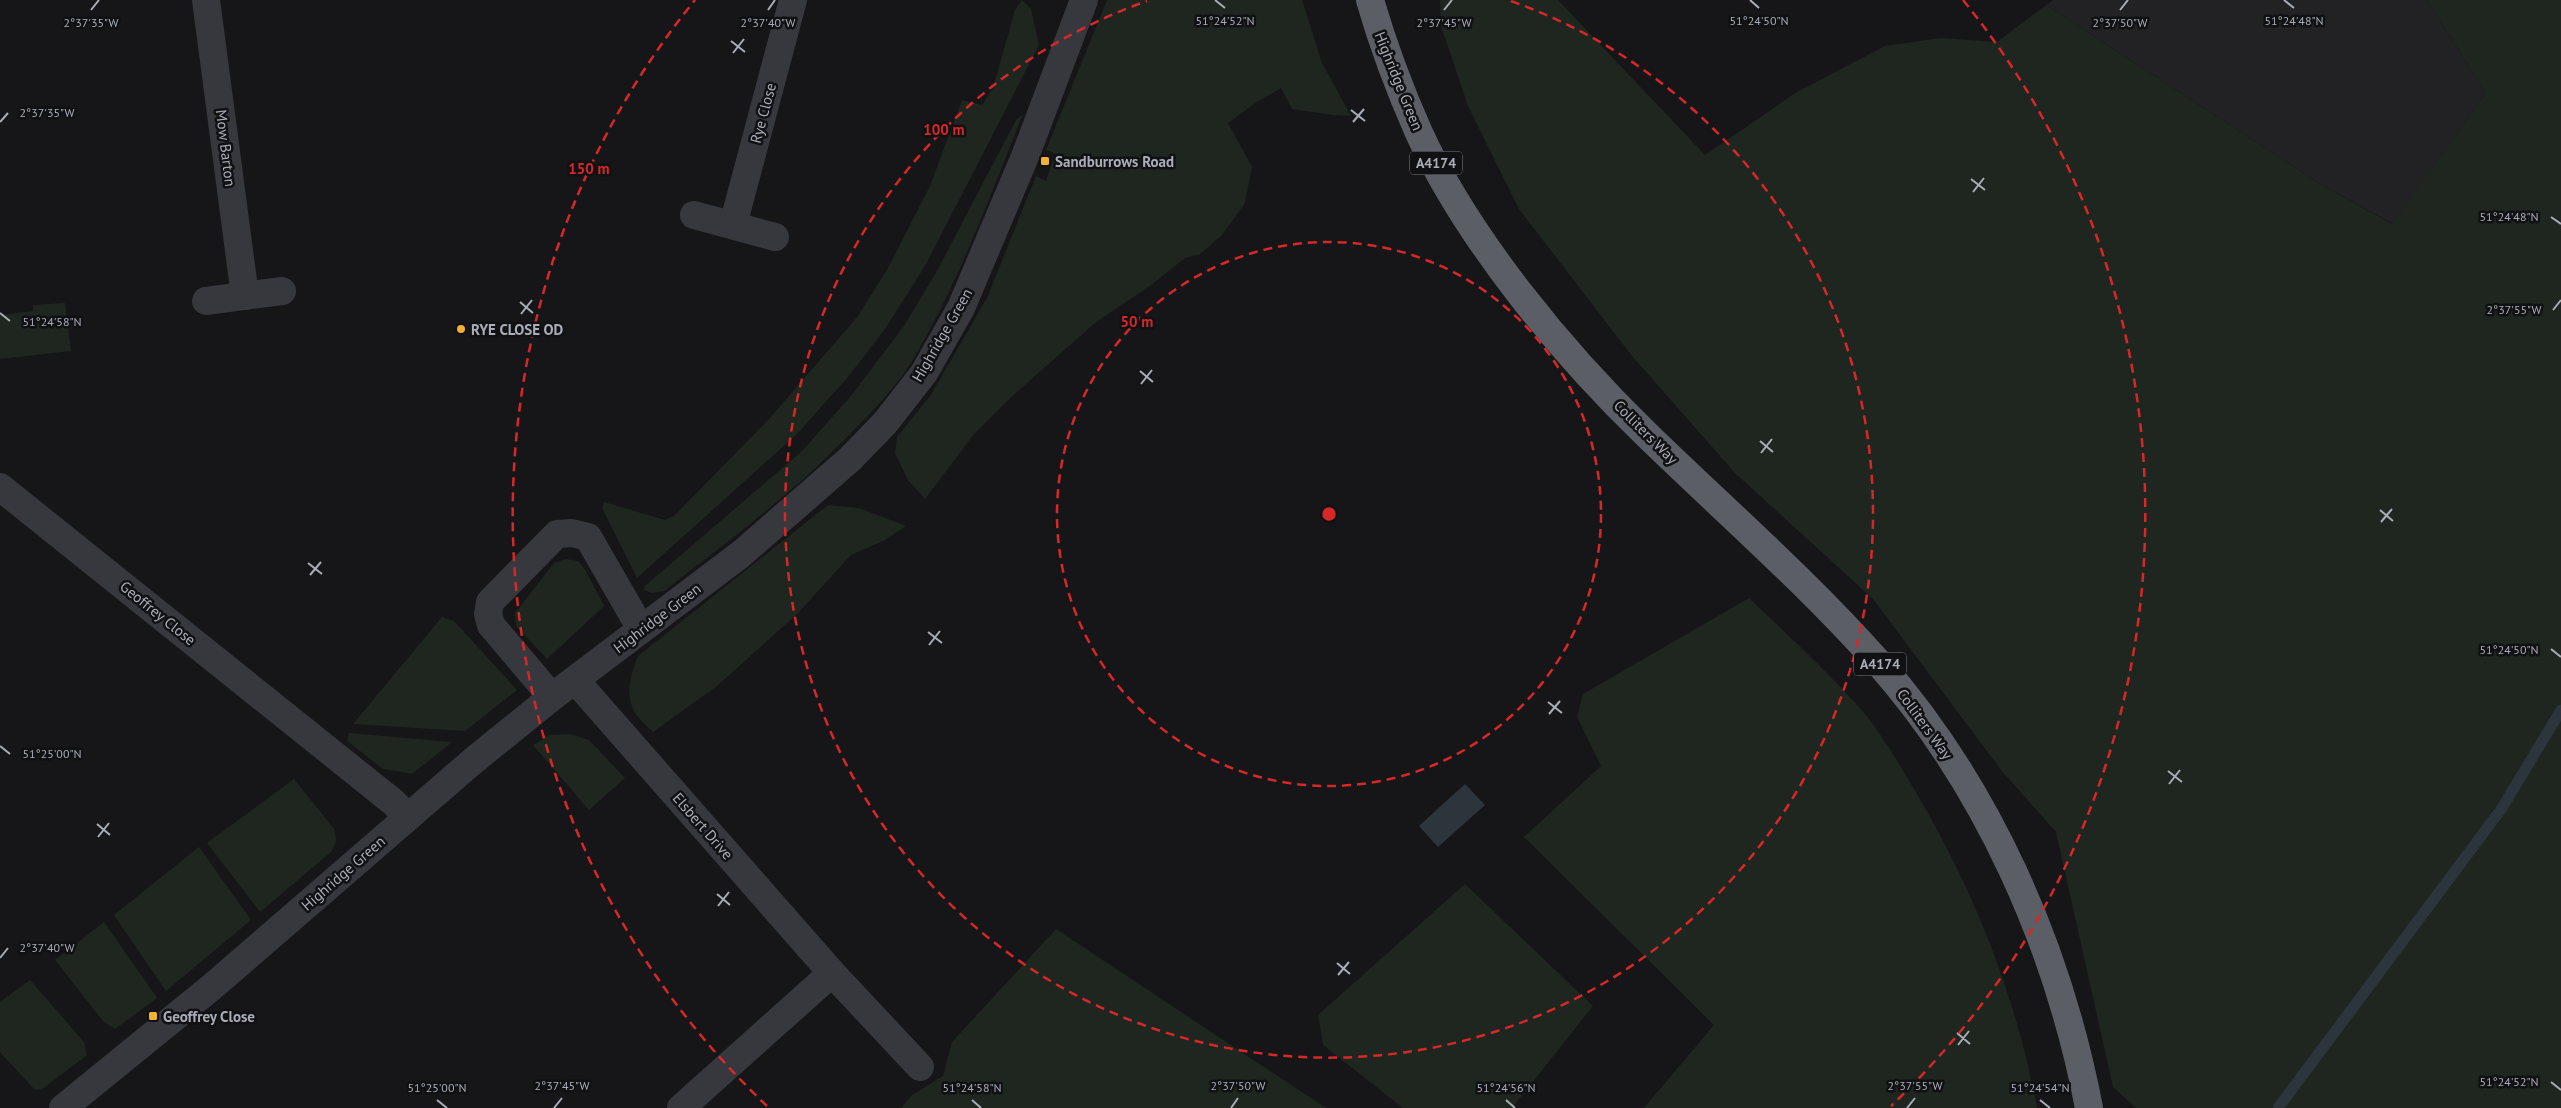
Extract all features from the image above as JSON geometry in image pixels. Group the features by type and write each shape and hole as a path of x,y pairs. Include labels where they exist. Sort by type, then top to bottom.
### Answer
{"highway":[{"name":"Highridge Green","path":"1370,0 1383,44 1420,135 1467,220 1533,310"},
{"name":"Colliters Way","path":"1533,310 1591,377 1644,432 1800,579 1827,607 1879,663 1946,750 1996,838 2028,903 2078,1053 2089,1108"}],"street":[{"name":"Mow Barton","path":"206,0 245,296"},
{"name":"Rye Close","path":"733,225 793,0"},
{"name":"Highridge Green","path":"63,1108 213,986 408,817 552,697 741,554 850,459 885,423 924,373 965,299 1026,154 1084,0"},
{"path":"694,215 775,237"},
{"path":"206,301 282,291"},
{"name":"Geoffrey Close","path":"0,486 393,802 408,817"},
{"path":"552,697 490,625 488,614 490,602 557,534 572,533 588,537 641,629"},
{"name":"Elsbert Drive","path":"575,680 832,973 920,1067"},
{"path":"681,1108 832,973"}],"shaded area":[{"path":"1022,0 1031,9 1039,45 925,266 885,329 848,377 796,435 637,578 602,508 604,502 665,520 674,516 769,419 858,316 888,268 930,186 962,100 982,105 993,88 1015,10"},
{"path":"1107,0 1302,0 1322,63 1351,116 1292,109 1281,88 1257,102 1228,123 1252,167 1245,203 1222,235 1200,254 1185,258 1151,285 1095,323 1009,399 974,434 925,499 908,480 895,453 897,437 930,396 987,298 1036,176 1046,181 1055,154 1046,150"},
{"path":"1440,0 1558,0 1705,155 1797,92 1885,46 1941,38 1997,42 2046,5 2320,184 2392,224 2486,93 2427,0 2561,0 2561,1108 2136,1108 2113,1087 2056,832 2001,770 1873,599 1736,474 1632,356 1519,209 1468,106 1441,26"},
{"path":"2053,0 2427,0 2486,93 2393,224 2320,184 2046,5"},
{"path":"1023,114 972,241 944,303 911,363 892,389 870,414 810,473 714,553 664,591 652,593 644,590 645,586 802,451 851,396 904,326 938,269 1016,120"},
{"path":"65,303 71,351 0,359 0,315 33,311 33,305"},
{"path":"828,505 859,508 906,526 885,540 851,555 797,614 717,686 653,732 640,720 631,704 629,691 631,676 638,656"},
{"path":"566,559 578,561 586,571 604,606 547,659 516,626 515,613 554,563"},
{"path":"1749,598 1819,665 1867,716 1895,758 1935,826 1955,865 1990,943 2017,1024 2037,1108 1644,1108 1714,1025 1524,837 1601,766 1577,717 1583,694"},
{"path":"442,617 454,621 517,690 465,731 353,724"},
{"path":"349,733 452,742 412,774 383,769 347,741"},
{"path":"570,734 589,740 625,778 589,810 533,745 550,735"},
{"path":"294,779 335,830 336,842 331,852 260,912 207,843"},
{"path":"1465,784 1485,805 1438,847 1419,826"},
{"path":"199,847 251,920 166,991 114,915"},
{"path":"1465,884 1593,1006 1512,1108 1403,1108 1323,1045 1318,1015"},
{"path":"104,922 157,998 115,1029 103,1021 55,960"},
{"path":"1056,929 1326,1108 901,1108 912,1095 943,1076 952,1042"},
{"path":"30,980 84,1042 87,1055 41,1090 34,1089 0,1052 0,1002"}],"waterway":[{"path":"2278,1108 2502,808 2561,710"}],"place":[{"name":"Sandburrows Road","path":"1045,161"},
{"name":"RYE CLOSE OD","path":"461,329"},
{"name":"Geoffrey Close","path":"153,1016"}]}
